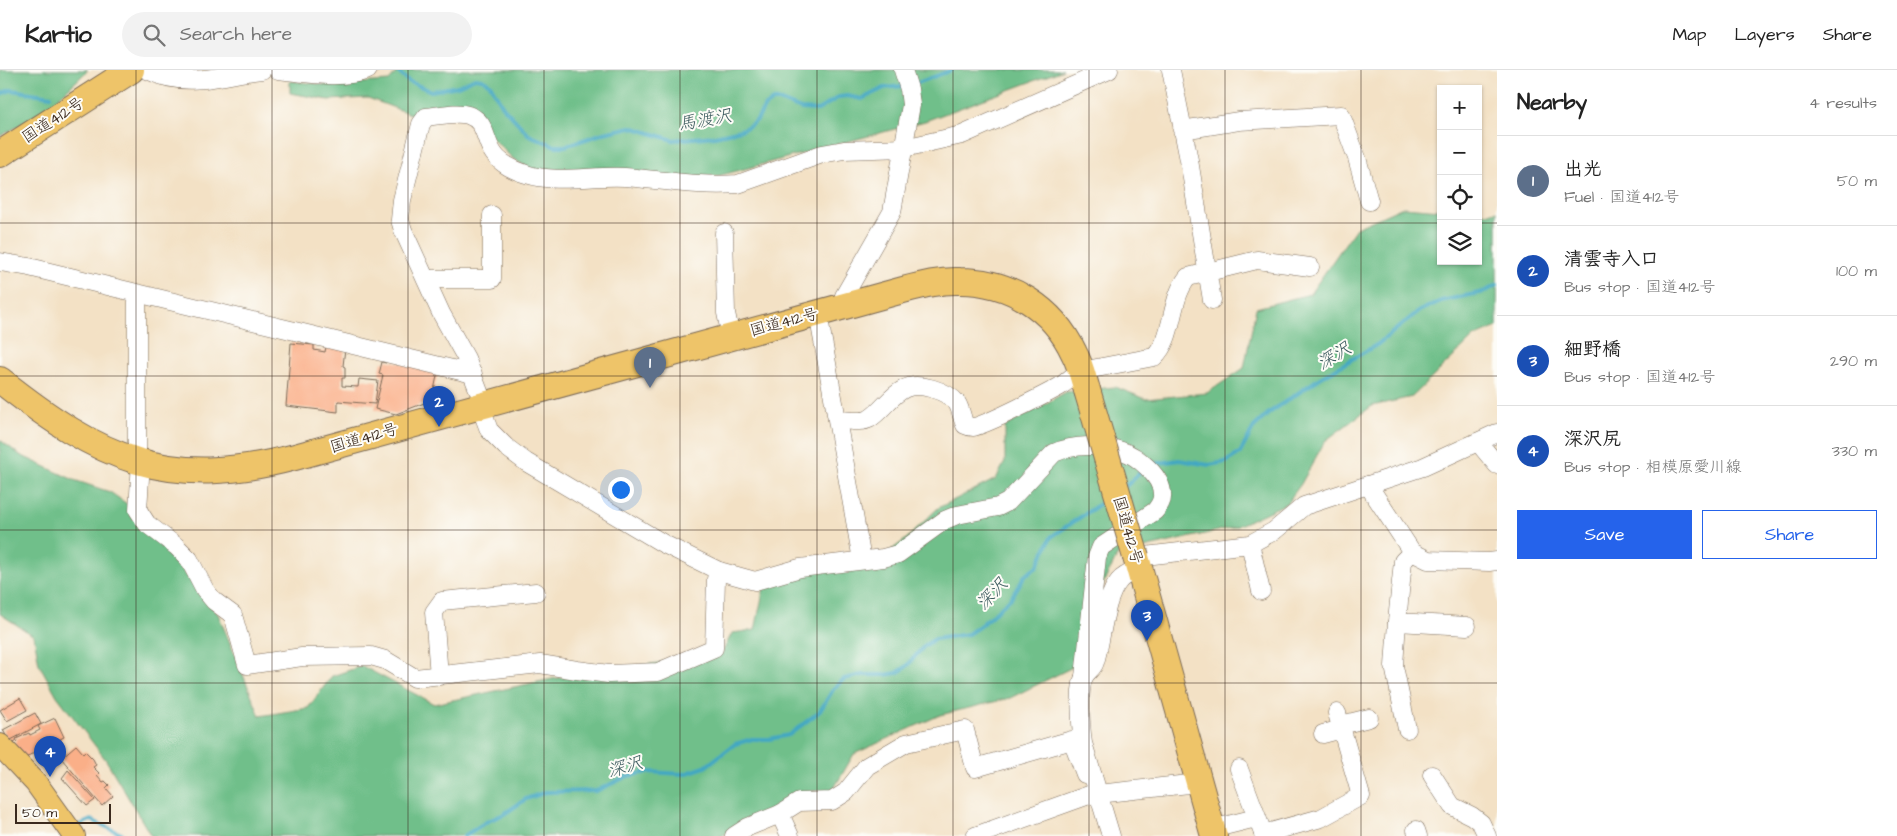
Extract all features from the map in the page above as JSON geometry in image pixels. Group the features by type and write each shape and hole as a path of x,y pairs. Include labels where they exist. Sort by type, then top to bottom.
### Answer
{"highway":[{"name":"国道412号","path":"0,154 148,71"},
{"name":"国道412号","path":"0,380 54,422 124,458 161,468 194,472 226,471 288,459 930,283 959,280 996,285 1015,292 1032,301 1052,321 1064,334 1075,353 1213,832"}],"main road":[{"path":"0,745 36,783 70,829"}],"street":[{"path":"148,71 173,78 196,81 262,70"},
{"path":"278,70 335,75 361,72"},
{"path":"845,306 844,296 892,212 910,118 909,89 903,70"},
{"path":"1109,70 962,135 904,148 844,150 822,154 738,184 705,185 625,178 540,177 507,167 493,153 484,127 473,117 466,114 426,117 421,124 400,215 403,230 441,314 473,374 481,396 480,406 489,430 506,447 526,462 649,535 719,571 755,581 800,568 882,558 898,554 945,520 957,515 1008,502 1054,453 1064,448 1084,446 1124,451 1144,466 1157,479 1163,496 1160,505 1155,511 1101,547 1097,557 1084,677 1081,728 1083,743 1100,794 1111,836"},
{"path":"1171,70 1189,160 1212,300"},
{"path":"1182,130 1239,122 1340,115 1357,158 1369,201"},
{"path":"426,280 492,286 492,215"},
{"path":"724,233 726,313 731,336"},
{"path":"839,420 866,420 902,389 911,386 923,387 945,395 957,404 965,425 973,427 1036,399 1062,385 1072,375 1084,380 1154,357 1160,352 1182,284 1188,276 1257,260 1310,267"},
{"path":"0,262 29,267 473,374"},
{"path":"141,295 137,302 138,510 147,524 176,546 189,559 205,590 214,601 233,615 247,665 302,657 371,656 384,660 415,678 540,664 609,674 658,672 714,648 716,579 719,571"},
{"path":"818,313 839,420 862,560"},
{"path":"1084,677 1092,669 1095,662 1102,630 1118,581 1137,563 1250,544 1274,531 1304,506 1423,467 1497,433"},
{"path":"1478,442 1497,465"},
{"path":"1368,485 1412,552 1428,560 1497,561"},
{"path":"1250,544 1261,591"},
{"path":"1407,729 1394,666 1403,561 1412,552"},
{"path":"439,676 434,612 442,601 536,592"},
{"path":"1397,622 1460,628"},
{"path":"1323,734 1340,722 1369,718"},
{"path":"1239,769 1264,835 1321,818 1327,807 1361,796 1362,776 1340,722"},
{"path":"734,836 748,827 780,814 799,802 832,801 846,792 867,766 906,742 965,730 975,768 1072,740 1085,774 1093,776"},
{"path":"1432,775 1452,806 1481,823 1487,836"},
{"path":"975,836 1089,795 1198,783"},
{"path":"780,814 790,836"},
{"path":"1213,832 1256,818"}],"green space":[{"path":"0,70 88,70 47,107 26,122 0,136"},
{"path":"399,70 1063,70 925,121 718,176 556,185 512,158 458,104 416,116 368,98 329,100 290,93 290,81 329,85 389,81"},
{"path":"1403,207 1437,210 1437,265 1482,265 1482,212 1490,213 1497,210 1497,327 1474,337 1412,397 1372,406 1325,441 1301,484 1287,503 1235,527 1118,554 1103,584 1085,661 1010,698 940,715 854,754 833,790 742,823 722,836 151,836 106,760 57,696 39,664 34,636 0,614 0,440 20,455 74,480 110,492 130,506 218,614 260,716 308,708 332,676 362,666 434,704 552,679 722,653 732,633 755,630 766,578 876,561 905,540 938,508 996,479 1005,462 1005,427 1066,392 1115,387 1146,399 1207,393 1244,368 1256,308 1310,294 1356,228"}],"building":[{"path":"291,343 314,345 314,350 325,352 326,346 345,348 343,366 345,367 345,378 342,378 342,386 358,387 359,379 378,381 375,404 338,401 338,412 286,406"},
{"path":"387,360 438,371 432,400 396,414 375,409 383,375 379,374 382,362 386,363"},
{"path":"20,698 27,710 7,721 0,710"},
{"path":"35,713 41,724 9,741 3,730"},
{"path":"55,718 64,737 60,739 61,742 52,747 51,744 22,759 14,743 17,741 16,739 40,730 38,726"},
{"path":"76,745 83,753 85,751 93,759 96,765 93,767 99,773 97,775 103,782 105,781 109,785 106,788 113,796 102,806 61,758"},
{"path":"68,770 95,800 87,806 62,778"}],"waterway":[{"name":"馬渡沢","path":"396,70 408,81 431,91 458,86 475,78 482,79 490,84 503,107 529,135 555,146 565,146 604,133 631,127 673,140 715,136 741,130 749,126 757,120 765,106 773,101 781,101 801,109 818,110 839,97 847,96 862,99 884,88 903,86"},
{"name":"馬渡沢","path":"912,85 952,70"},
{"name":"馬渡沢","path":"0,94 11,90 51,96"},
{"name":"深沢","path":"1153,464 1179,460 1209,465 1226,462 1240,453 1254,427 1269,413 1320,378 1378,344 1419,311 1441,301 1484,292 1497,285"},
{"name":"深沢","path":"1126,486 1143,470"},
{"name":"深沢","path":"464,836 486,822 504,814 526,799 546,792 596,791 628,776 648,772 684,774 705,767 735,744 752,739 769,739 789,735 820,711 834,688 844,679 862,675 897,673 906,667 924,646 935,639 968,634 981,625 1011,598 1025,575 1037,567 1051,537 1110,497"},
{"name":"深沢","path":"75,827 91,820 126,836"}],"place":[{"name":"出光","path":"650,388"},
{"name":"清雲寺入口","path":"439,427"},
{"name":"細野橋","path":"1147,641"},
{"name":"深沢尻","path":"50,777"}]}
